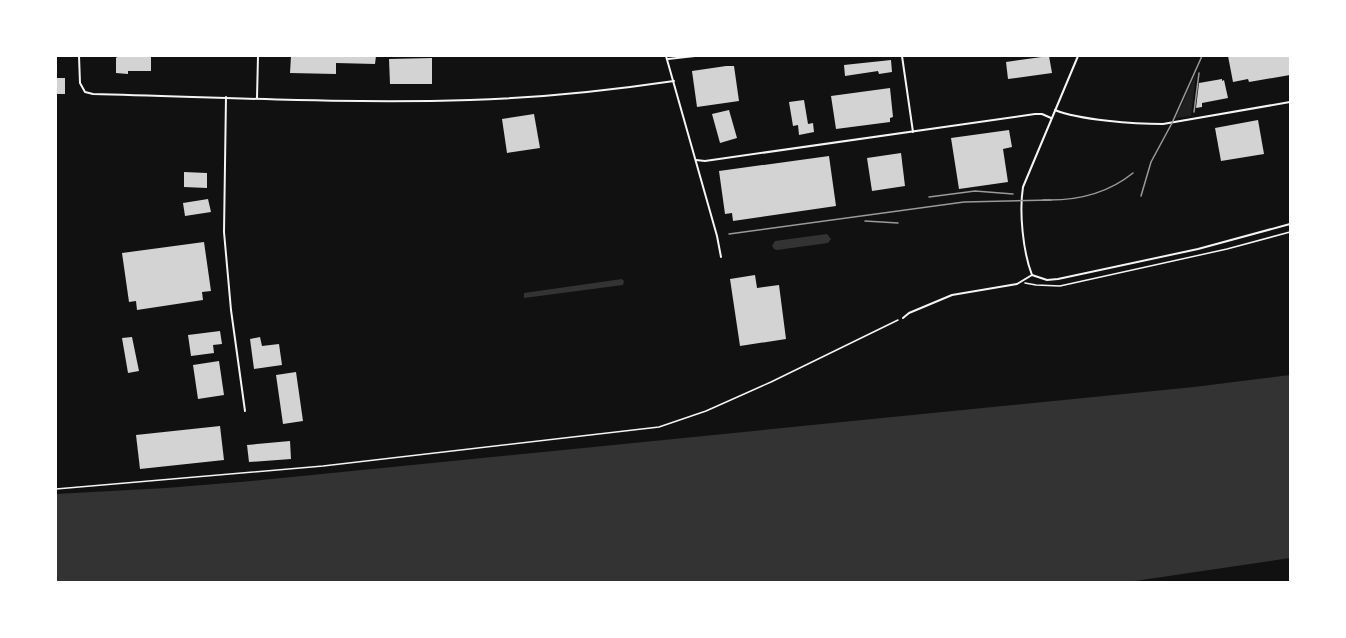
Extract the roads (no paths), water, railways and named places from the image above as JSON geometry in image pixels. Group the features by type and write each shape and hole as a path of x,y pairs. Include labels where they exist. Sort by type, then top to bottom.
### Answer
{"street":[{"path":"79,56 80,83 83,90 88,93 226,98 485,99 574,93 674,81"},
{"path":"257,98 258,56"},
{"path":"695,56 667,58 721,257"},
{"path":"902,56 913,132"},
{"path":"1032,275 1028,264 1021,209 1025,181 1078,56"},
{"path":"226,98 224,232 231,310 245,411"},
{"path":"1055,110 1074,116 1162,124 1290,102"},
{"path":"696,160 705,161 1035,114 1051,118"},
{"path":"1032,275 1047,280 1058,279 1198,249 1290,224"},
{"path":"903,318 952,295 1017,284 1032,275"}],"railway":[{"path":"1141,196 1151,162 1172,123 1202,56"},
{"path":"1194,112 1199,73"},
{"path":"1043,200 1090,195 1112,186 1133,173"},
{"path":"929,197 975,191 1013,194"},
{"path":"729,234 964,202 1051,200"},
{"path":"865,221 898,223"}]}
